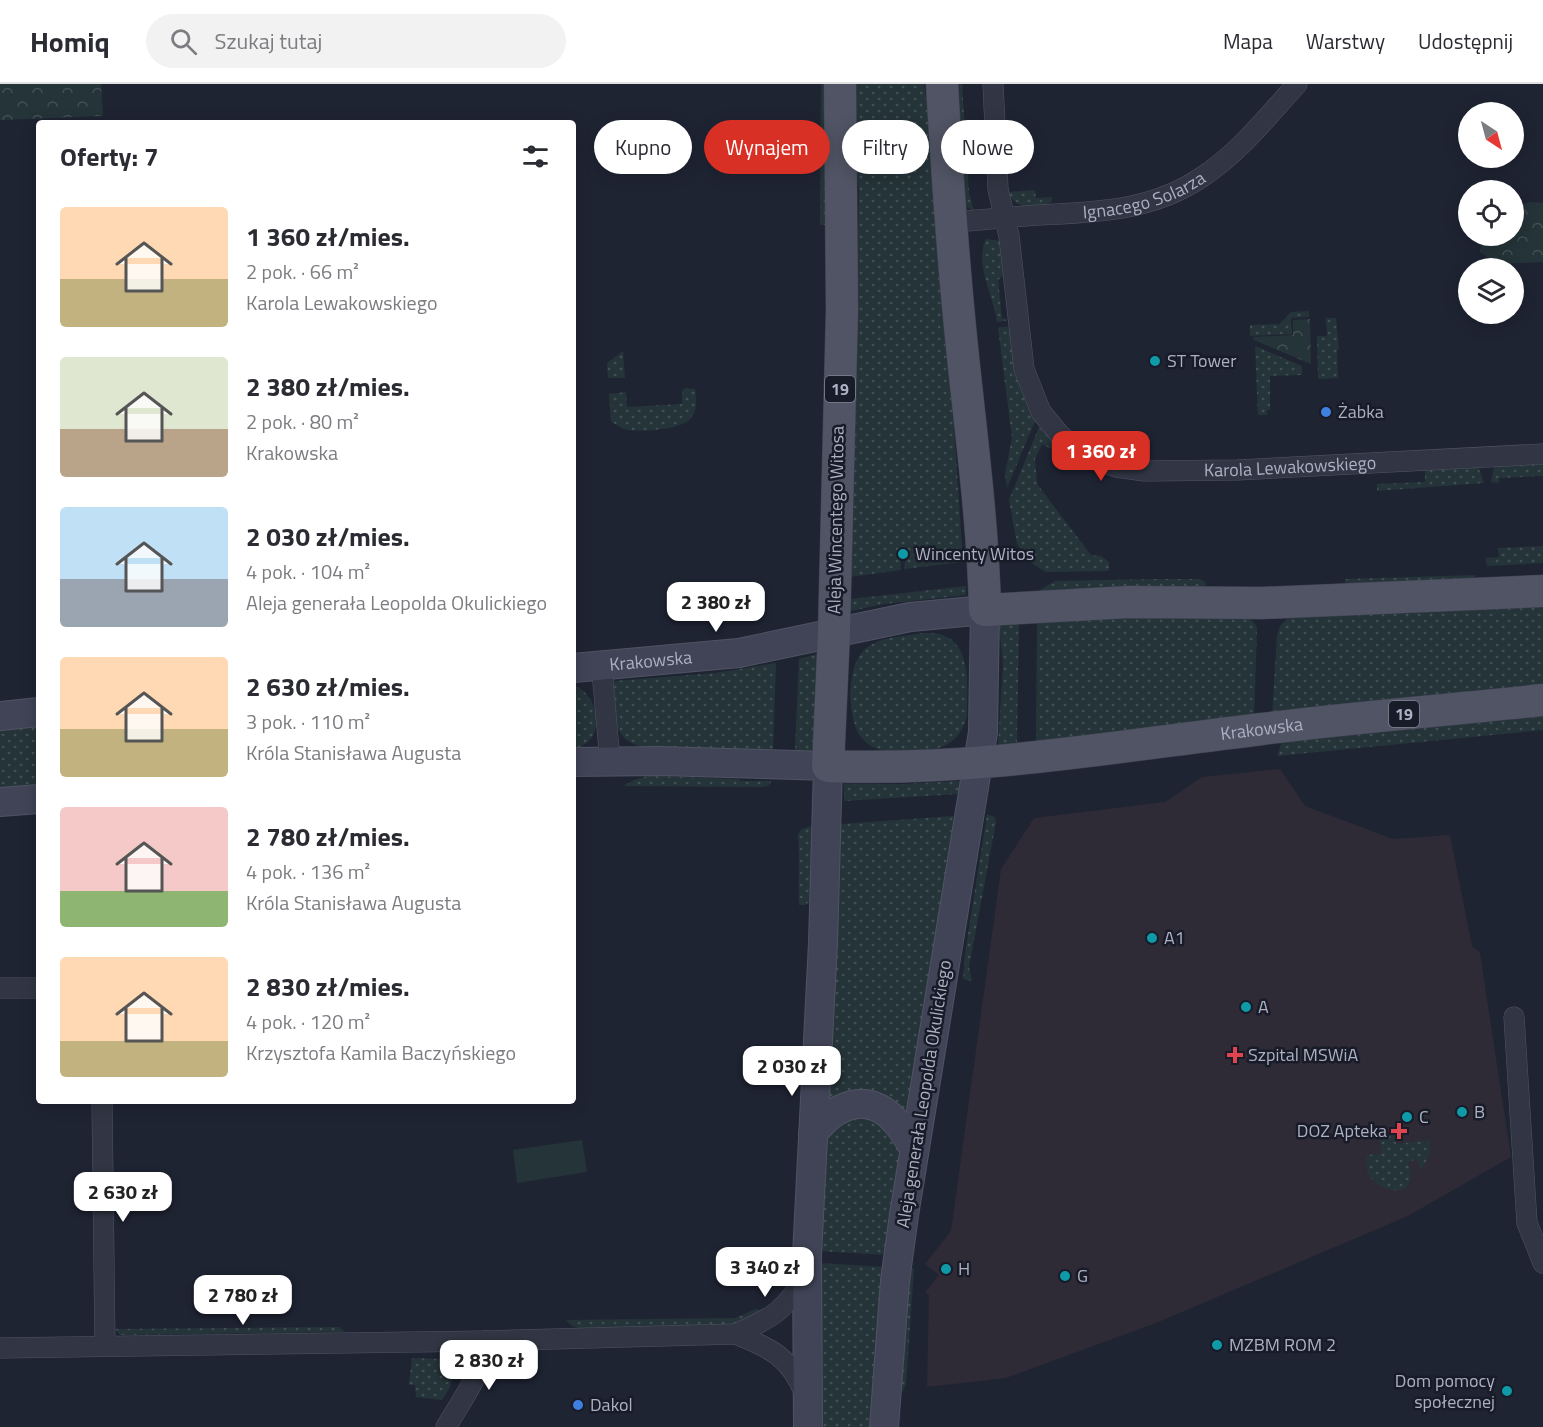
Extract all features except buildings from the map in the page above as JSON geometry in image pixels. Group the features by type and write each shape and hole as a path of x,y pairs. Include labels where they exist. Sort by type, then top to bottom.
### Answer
{"main road":[{"name":"Aleja Wincentego Witosa","path":"834,632 842,309 840,84"},
{"path":"942,84 955,279 979,502 985,610 1129,602 1262,603 1543,591"},
{"name":"Krakowska","path":"576,668 739,653 910,617 985,610"},
{"name":"Aleja generała Leopolda Okulickiego","path":"884,1427 895,1281 914,1148 979,763 985,696 985,610"},
{"name":"19","path":"834,632 828,766 902,767 979,763"},
{"name":"Krakowska","path":"979,763 1264,728 1543,700"},
{"path":"0,716 36,712"},
{"path":"576,762 828,766 824,933 806,1276 808,1427"},
{"path":"0,802 36,799"},
{"path":"813,1134 826,1118 841,1108 852,1104 871,1105 895,1121 914,1148"}],"street":[{"name":"Karola Lewakowskiego","path":"993,84 998,189 1006,218 1021,355 1036,405 1050,425 1071,445 1092,458 1131,470 1176,471 1237,470 1543,454"},
{"name":"Ignacego Solarza","path":"952,222 1120,209 1143,205 1174,193 1202,177 1233,153 1297,84"},
{"path":"603,665 610,761"},
{"path":"0,988 36,988"},
{"path":"1514,1017 1527,1223 1543,1263"},
{"path":"102,1104 105,1346"},
{"path":"0,1348 485,1341 735,1334 767,1320 782,1308 794,1296 806,1276"},
{"path":"735,1334 760,1344 782,1358 798,1375 807,1399"},
{"path":"446,1427 478,1372 485,1351 485,1341"}],"shaded area":[{"name":"Szpital MSWiA","path":"1280,769 1305,806 1393,839 1450,835 1472,946 1480,953 1511,1157 1408,1216 1156,1323 1006,1378 927,1387 929,1295 925,1292 939,1275 925,1264 951,1231 1001,869 1034,818 1165,802 1202,777"}],"green space":[{"path":"0,84 101,84 103,116 0,120"},
{"path":"821,84 829,84 829,120 821,120"},
{"path":"851,84 924,84 936,156 963,562 904,569 907,551 900,550 901,570 850,577 859,192 857,174 929,174 929,120 852,120"},
{"path":"953,84 962,84 964,120 956,120"},
{"path":"820,174 828,174 828,225 820,225"},
{"path":"960,174 968,174 969,193 974,211 962,204"},
{"path":"1035,190 1036,198 1052,197 1051,203 1039,207 1026,207 1015,202 1008,192"},
{"path":"1543,203 1543,262 1524,263 1524,258 1488,258 1480,251 1481,246 1524,246 1524,204"},
{"path":"986,239 1001,241 1004,275 998,280 1002,318 1009,320 997,322 983,270 982,259"},
{"path":"1309,311 1309,317 1291,318 1292,334 1250,336 1250,325 1280,324 1291,312"},
{"path":"1326,318 1336,318 1339,350 1337,350 1338,378 1318,379 1317,336 1327,336"},
{"path":"1310,319 1311,364 1254,340 1253,337 1293,335 1293,320"},
{"path":"1010,326 1017,375 1035,421 1007,488 1005,474 1012,438 998,328"},
{"path":"1255,346 1302,366 1302,375 1270,376 1270,410 1267,410 1267,415 1258,415"},
{"path":"623,351 625,378 608,378 607,363"},
{"path":"685,388 695,389 696,407 692,417 680,425 634,431 611,421 609,394 626,392 627,407 682,404 682,391"},
{"path":"1039,427 1056,445 1053,450 1042,444 1035,459 1037,484 1091,555 1101,556 1109,562 1109,570 1046,572 1028,561 1017,544 1009,500"},
{"path":"1543,464 1543,476 1499,478 1499,483 1491,482 1494,466"},
{"path":"1478,466 1484,483 1377,491 1377,484 1425,482 1425,470"},
{"path":"1543,546 1543,563 1487,566 1486,558 1499,557 1498,548"},
{"path":"1475,575 1474,584 1345,584 1345,579"},
{"path":"1200,579 1205,582 1206,588 1038,591 1055,581"},
{"path":"966,586 966,595 884,604 850,611 851,599"},
{"path":"1543,602 1543,689 1272,717 1277,635 1280,626 1291,615"},
{"path":"1237,614 1249,617 1257,627 1254,719 1036,741 1037,622"},
{"path":"999,623 1019,623 1017,743 998,745 1003,665"},
{"path":"924,633 940,634 952,640 960,649 967,674 967,716 962,730 945,746 934,749 880,750 865,741 856,727 851,704 855,666 859,656 872,644 894,637"},
{"path":"817,654 817,752 795,751 799,659"},
{"path":"776,663 773,751 640,746 630,742 618,729 614,711 614,681 715,673"},
{"path":"576,686 586,693 596,715 595,730 584,745 576,749"},
{"path":"1543,710 1543,730 1277,756 1282,741"},
{"path":"36,725 36,789 0,791 0,728"},
{"path":"649,776 772,781 768,786 763,787 623,786"},
{"path":"960,781 959,794 844,801 844,784"},
{"path":"987,814 995,817 996,822 969,967 972,981 963,979 965,953"},
{"path":"954,816 907,1117 826,1106 841,824"},
{"path":"812,826 809,902 799,905 798,834 802,829"},
{"path":"854,1113 883,1121 902,1153 887,1255 818,1251 825,1132"},
{"path":"1395,1135 1396,1144 1430,1140 1430,1153 1422,1170 1416,1159 1408,1163 1411,1174 1409,1184 1399,1190 1385,1188 1372,1179 1368,1174 1366,1155 1381,1154 1379,1136"},
{"path":"582,1140 587,1172 517,1183 513,1150"},
{"path":"818,1263 885,1267 873,1427 819,1427"},
{"path":"908,1268 914,1268 906,1384 897,1404"},
{"path":"756,1309 761,1312 735,1326 579,1328 572,1326 566,1320 735,1318"},
{"path":"339,1327 345,1332 120,1335 115,1329"},
{"path":"412,1358 442,1359 447,1365 452,1380 442,1400 416,1397 415,1385 409,1385"}],"place":[{"name":"ST Tower","path":"1155,361"},
{"name":"Żabka","path":"1326,412"},
{"name":"Wincenty Witos","path":"903,554"},
{"name":"A1","path":"1152,938"},
{"name":"A","path":"1246,1007"},
{"name":"Szpital MSWiA","path":"1235,1055"},
{"name":"B","path":"1462,1112"},
{"name":"C","path":"1407,1117"},
{"name":"DOZ Apteka","path":"1399,1131"},
{"name":"H","path":"946,1269"},
{"name":"G","path":"1065,1276"},
{"name":"MZBM ROM 2","path":"1217,1345"},
{"name":"Dom pomocy społecznej","path":"1507,1391"},
{"name":"Dakol","path":"578,1405"}]}
